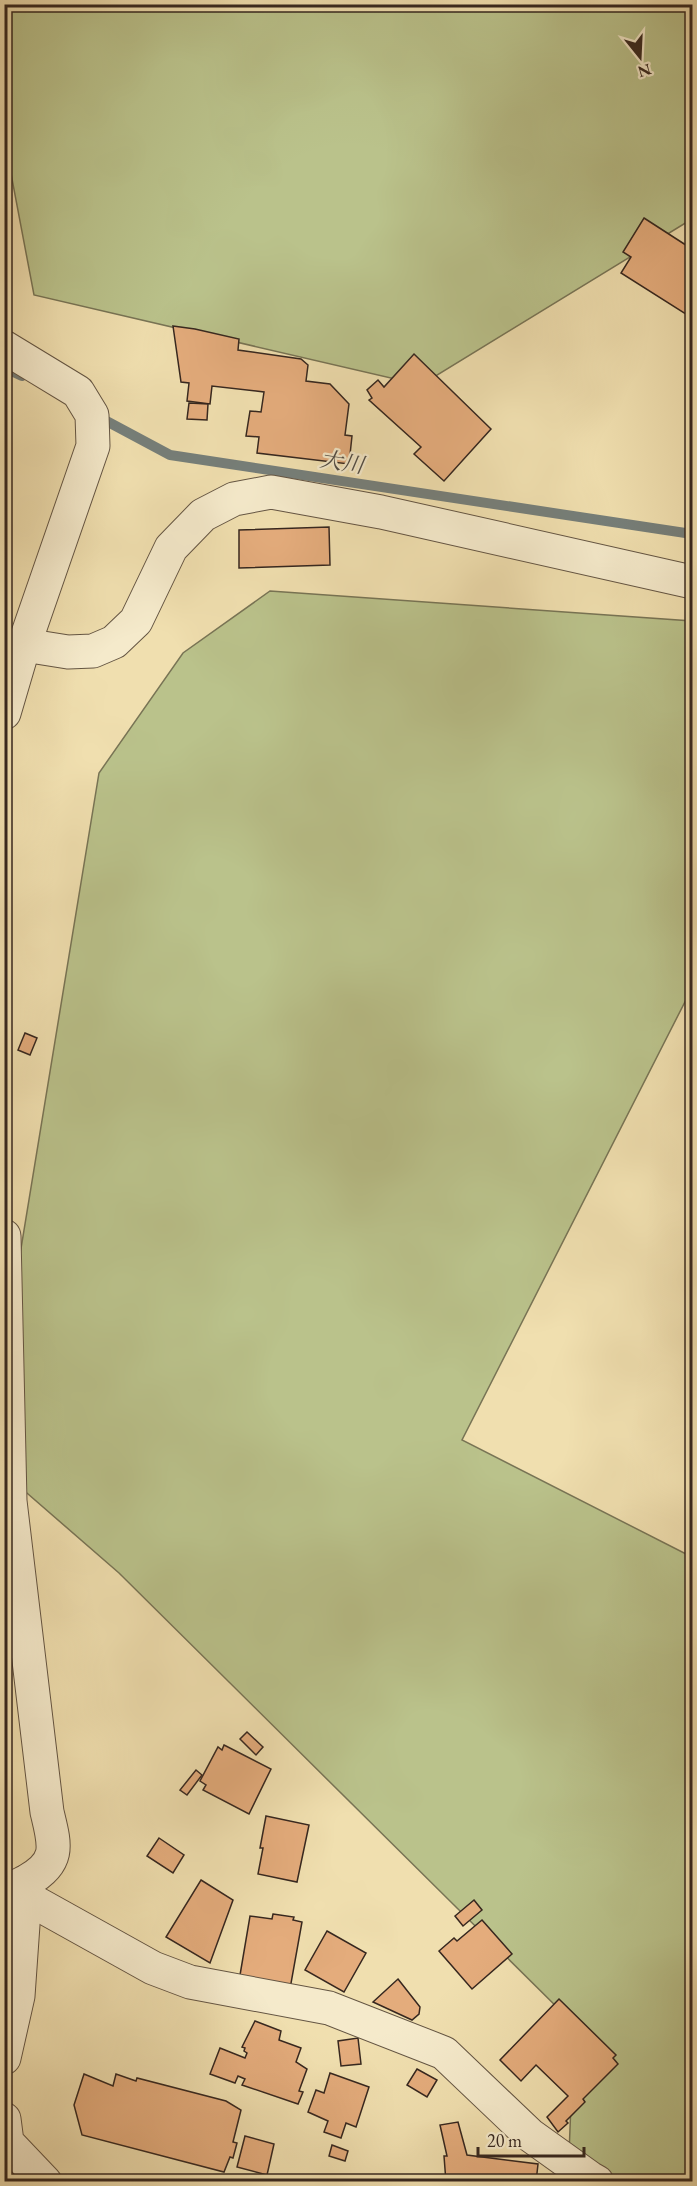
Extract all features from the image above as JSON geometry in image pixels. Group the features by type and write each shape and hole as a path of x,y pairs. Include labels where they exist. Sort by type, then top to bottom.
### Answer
{"street":[{"path":"4,347 78,392 92,415 93,446 24,645 4,713"},
{"path":"24,645 68,652 93,651 114,642 136,621 171,548 204,515 234,499 271,492 381,512 693,582"},
{"path":"4,1236 10,1501 47,1812 53,1840 52,1860 38,1875 13,1892"},
{"path":"4,2058 18,1996 13,1892"},
{"path":"13,1892 153,1968 190,1982 329,2008 444,2053 530,2135 597,2181"},
{"path":"4,2119 8,2142 45,2181"}],"green space":[{"path":"4,5 692,5 692,219 421,385 34,295 5,142"},
{"path":"270,591 692,621 692,988 462,1440 692,1557 692,2181 568,2181 574,2024 119,1573 5,1474 5,1346 99,773 183,653"}],"building":[{"path":"644,218 692,249 692,318 621,273 631,257 623,252"},
{"path":"173,326 239,339 238,350 301,359 308,365 306,381 330,384 349,404 345,435 352,436 349,464 257,453 259,437 246,436 250,411 261,412 264,392 212,386 210,404 187,401 189,383 181,382"},
{"path":"414,354 491,429 444,481 414,454 421,447 369,400 372,398 367,390 378,380 384,387"},
{"path":"189,403 208,404 207,420 187,419"},
{"path":"329,527 330,565 239,568 239,530"},
{"path":"25,1033 37,1038 30,1055 18,1050"},
{"path":"247,1732 263,1747 256,1755 240,1739"},
{"path":"224,1745 271,1769 249,1814 203,1790 206,1785 200,1781 218,1747 222,1750"},
{"path":"196,1770 202,1775 187,1795 180,1790"},
{"path":"266,1816 309,1825 297,1882 258,1874"},
{"path":"159,1838 184,1855 173,1873 147,1856"},
{"path":"201,1880 233,1900 210,1963 166,1937"},
{"path":"474,1900 482,1910 463,1926 455,1916"},
{"path":"273,1914 294,1917 293,1920 302,1922 290,1989 239,1981 250,1916 272,1919"},
{"path":"482,1920 512,1954 472,1989 439,1951 454,1938 457,1941"},
{"path":"327,1931 366,1953 344,1992 305,1970"},
{"path":"398,1979 420,2007 419,2014 412,2020 373,2002"},
{"path":"559,1999 616,2055 613,2058 618,2064 583,2099 585,2102 558,2132 547,2117 568,2096 536,2065 521,2081 500,2060"},
{"path":"255,2021 281,2031 279,2040 301,2048 296,2062 307,2069 299,2091 303,2092 298,2104 242,2085 245,2079 238,2076 235,2083 210,2074 220,2048 245,2058 247,2053 242,2047"},
{"path":"358,2038 361,2064 341,2066 338,2041"},
{"path":"417,2069 437,2080 427,2097 407,2085"},
{"path":"330,2073 369,2087 356,2127 346,2123 341,2138 324,2132 328,2121 308,2112 316,2090 324,2093"},
{"path":"84,2074 113,2086 116,2074 136,2081 137,2078 226,2101 241,2110 233,2142 237,2143 233,2158 230,2157 224,2172 82,2135 74,2105"},
{"path":"458,2122 467,2155 538,2164 536,2182 446,2182 444,2156 447,2156 440,2125"},
{"path":"245,2136 274,2144 267,2175 237,2167"},
{"path":"332,2145 348,2151 345,2161 329,2156"}],"waterway":[{"name":"大川","path":"5,368 22,376"},
{"name":"大川","path":"97,416 170,455 692,534"}]}
